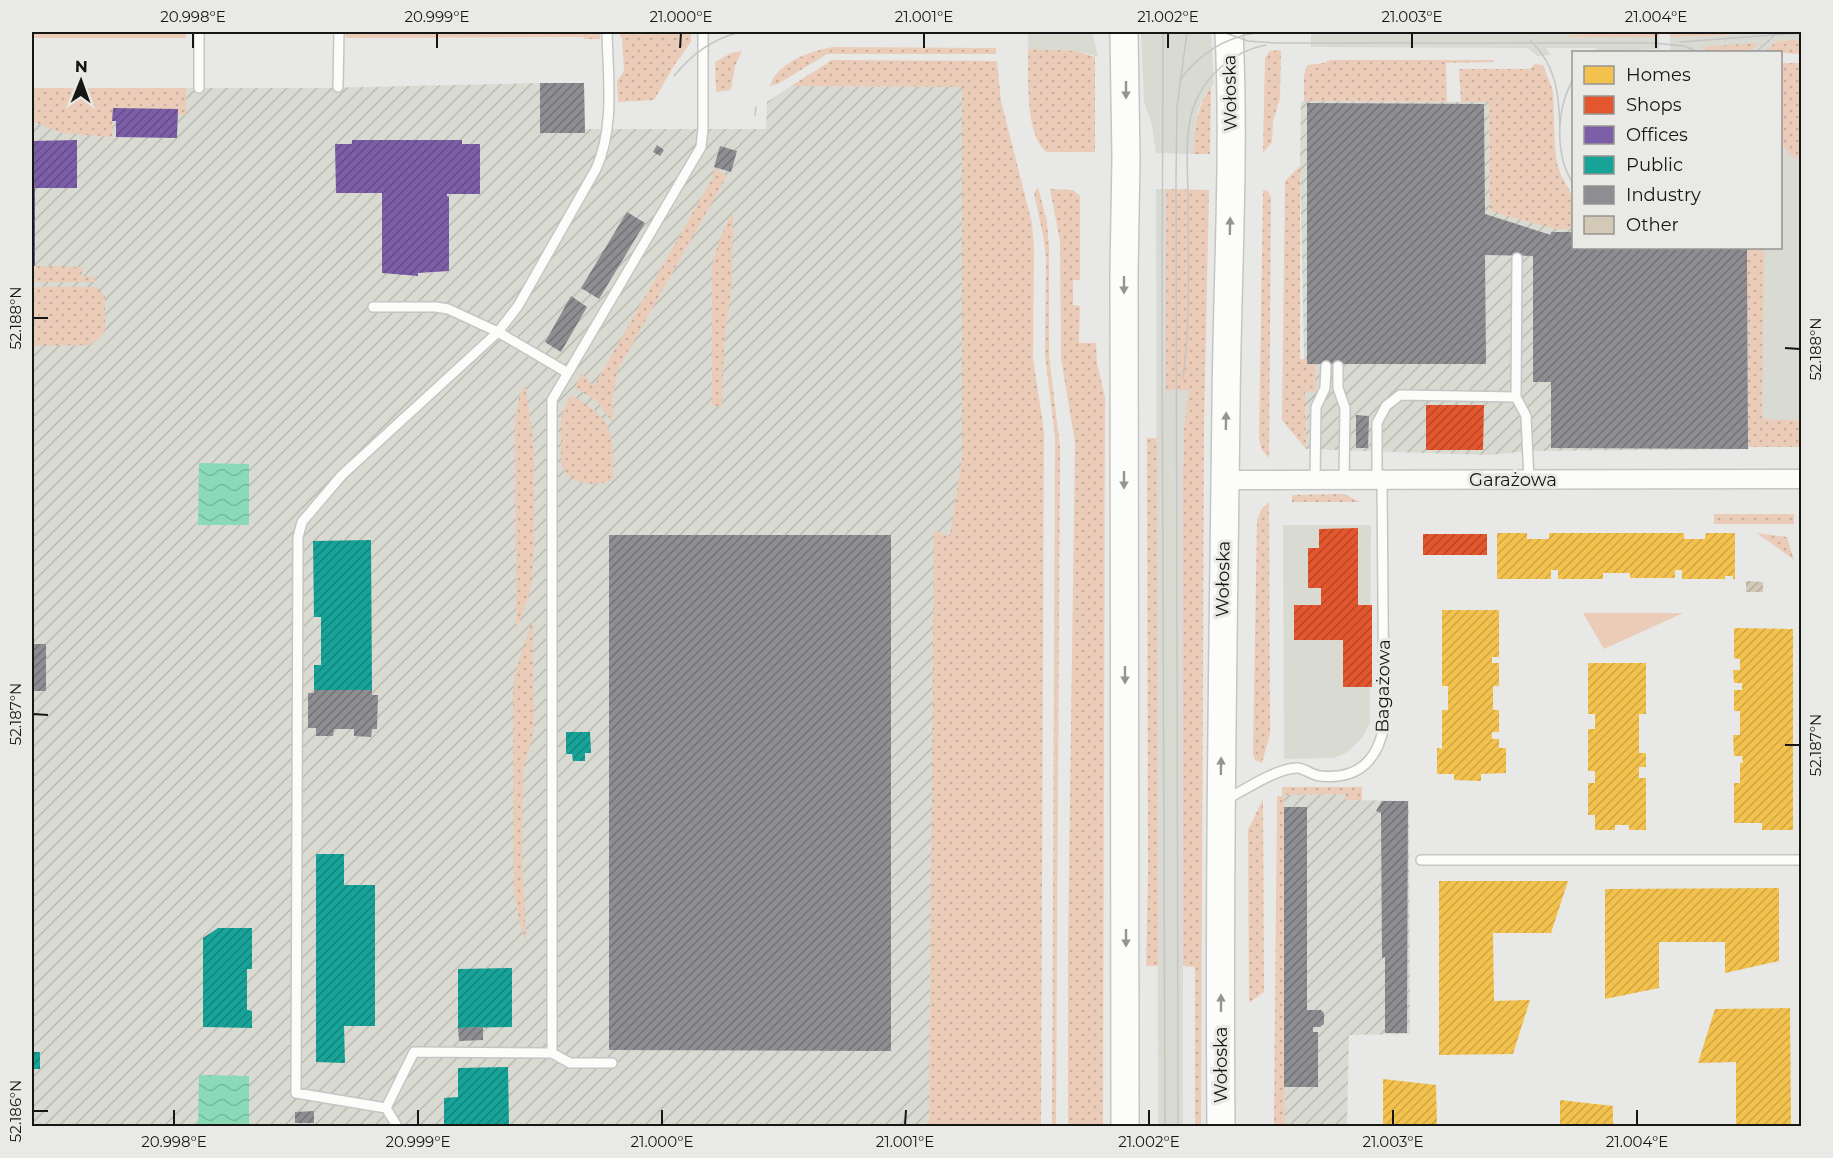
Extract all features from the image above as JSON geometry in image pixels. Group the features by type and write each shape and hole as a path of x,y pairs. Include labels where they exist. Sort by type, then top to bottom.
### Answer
{"main road":[{"path":"1124,32 1126,92 1124,273 1125,1126"},
{"name":"Wołoska","path":"1221,1126 1221,803 1231,81 1228,32"}],"street":[{"name":"Garażowa","path":"1225,480 1802,479"}],"lane":[{"path":"199,32 199,88"},
{"path":"338,87 339,32"},
{"path":"397,1126 386,1108 296,1093 298,537 302,522 342,476 498,332 518,306 604,152 608,129 607,32"},
{"path":"552,1053 552,400 701,147 703,32"},
{"path":"1517,258 1516,397 1526,416 1529,480"},
{"path":"373,307 448,309 498,332 568,373"},
{"path":"1315,480 1316,407 1325,388 1326,366"},
{"path":"1338,366 1338,388 1346,408 1344,480"},
{"name":"Bagażowa","path":"1221,803 1275,773 1298,768 1318,776 1345,775 1360,769 1374,757 1382,741 1384,725 1377,423 1386,406 1400,395 1516,397"},
{"path":"1421,860 1802,860"},
{"path":"386,1108 414,1052 552,1053 570,1063 612,1063"}],"shaded area":[{"path":"32,32 186,32 186,38 32,38"},
{"path":"211,32 332,32 332,34 211,34"},
{"path":"345,32 600,32 600,39 584,39 583,37 346,38"},
{"path":"619,32 691,32 691,42 654,100 618,102 617,81 624,71 622,39"},
{"path":"1028,32 1092,32 1098,57 1086,53 1028,49"},
{"path":"1141,32 1211,32 1214,83 1198,110 1194,154 1156,153 1152,125 1144,102"},
{"path":"1311,32 1597,32 1561,37 1659,37 1659,49 1592,51 1597,48 1546,48 1551,55 1537,56 1528,48 1311,47"},
{"path":"1597,32 1659,32 1659,37 1560,37"},
{"path":"1670,32 1757,32 1670,37"},
{"path":"1757,32 1801,32 1801,39 1777,41 1765,51 1751,51 1757,44 1701,48 1706,51 1670,50 1670,37"},
{"path":"1801,39 1801,54 1765,51 1777,41"},
{"path":"1758,43 1751,51 1707,51 1701,47"},
{"path":"833,47 996,48 996,54 827,54 778,84 770,86 780,70 787,64 815,51"},
{"path":"1028,49 1076,51 1095,57 1095,152 1046,152 1039,143 1034,131 1029,103"},
{"path":"1281,50 1280,98 1273,121 1272,142 1263,153 1265,58 1270,51"},
{"path":"742,51 735,66 731,90 716,92 715,62 731,53"},
{"path":"832,60 997,61 1001,101 1032,223 1034,247 1033,358 1044,431 1041,1126 926,1126 929,1119 934,531 950,536 962,458 962,87 791,86"},
{"path":"1330,60 1494,60 1494,62 1446,63 1447,102 1304,101 1304,75 1307,65"},
{"path":"1782,63 1801,63 1801,154 1795,159 1783,146"},
{"path":"1535,64 1543,65 1553,91 1557,163 1572,195 1572,229 1555,229 1490,211 1489,102 1461,102 1459,69 1530,69"},
{"path":"584,83 585,129 766,129 767,102 791,86 962,87 962,458 953,1126 32,1126 32,88 320,88"},
{"path":"1801,84 1801,447 1748,447 1747,249 1782,249 1782,96"},
{"path":"1211,86 1210,154 1194,154 1197,118 1202,102"},
{"path":"32,88 186,88 186,115 178,114 178,109 113,108 112,137 61,133 32,121"},
{"path":"1301,101 1489,102 1490,211 1555,228 1572,229 1572,249 1747,249 1748,449 1529,451 1489,455 1306,449 1300,166"},
{"path":"1300,166 1300,359 1315,360 1316,391 1305,392 1306,449 1282,420 1285,181"},
{"path":"714,167 727,176 617,371 612,402 613,423 596,400 575,388 581,373 594,386 713,177"},
{"path":"1038,187 1047,222 1049,355 1060,447 1056,1126 1052,1126 1055,438 1045,355 1046,260 1034,193"},
{"path":"1050,189 1073,190 1080,196 1080,280 1073,280 1073,305 1080,306 1079,343 1096,343 1097,363 1105,397 1103,1126 1068,1126 1068,943 1075,442 1061,359 1060,241"},
{"path":"1156,189 1166,189 1166,390 1190,390 1184,428 1183,471 1183,1126 1158,1126"},
{"path":"1166,189 1209,190 1204,429 1201,1126 1195,1126 1195,967 1183,966 1183,471 1184,428 1189,390 1166,390"},
{"path":"1263,190 1268,191 1271,197 1269,458 1262,450 1259,439"},
{"path":"733,212 732,282 724,343 722,407 712,405 712,267 720,239"},
{"path":"1747,249 1764,249 1762,419 1801,421 1801,447 1748,447"},
{"path":"32,266 83,267 81,276 95,277 95,282 32,282"},
{"path":"32,287 94,287 99,289 105,297 103,334 90,345 32,346"},
{"path":"525,384 534,447 534,549 529,596 516,631 515,420 520,394"},
{"path":"571,395 596,412 608,428 613,450 613,480 593,484 579,482 572,479 563,468 561,422 563,411"},
{"path":"1147,438 1157,438 1158,966 1146,966 1148,874"},
{"path":"1344,494 1360,502 1292,502 1292,495"},
{"path":"1269,502 1270,734 1262,763 1255,760 1253,755 1257,520 1261,510"},
{"path":"1714,514 1794,514 1794,524 1714,524"},
{"path":"1283,525 1371,525 1370,723 1362,738 1346,753 1334,758 1284,759"},
{"path":"1757,533 1787,537 1794,560"},
{"path":"1583,613 1683,613 1604,649"},
{"path":"533,618 534,730 523,772 522,855 526,942 514,894 513,693 515,674"},
{"path":"1282,787 1362,787 1362,800 1346,800 1345,794 1284,795 1285,1126 1274,1126 1277,796 1282,796"},
{"path":"1346,794 1346,800 1409,801 1410,1034 1349,1035 1347,1126 1285,1126 1284,795"},
{"path":"1263,799 1264,992 1249,1003 1248,830"}],"water":[{"path":"199,463 249,464 249,525 198,525"},
{"path":"199,1075 249,1076 249,1126 198,1126"}],"building: Homes":[{"path":"1497,533 1527,533 1527,539 1549,539 1549,533 1684,533 1684,539 1705,539 1706,533 1735,533 1735,579 1733,576 1725,576 1725,579 1682,579 1682,570 1675,570 1675,578 1630,578 1630,573 1603,573 1603,579 1558,579 1558,570 1551,570 1551,579 1497,579"},
{"path":"1442,610 1499,610 1499,657 1492,657 1492,663 1499,663 1499,686 1493,686 1493,710 1499,710 1499,732 1492,732 1492,739 1499,739 1499,748 1506,748 1506,773 1481,774 1481,781 1454,780 1454,774 1437,774 1437,748 1442,749 1442,710 1448,710 1448,686 1442,686"},
{"path":"1734,628 1793,629 1793,830 1762,830 1762,823 1734,823 1734,783 1740,783 1740,763 1743,763 1742,756 1734,756 1733,735 1740,735 1740,711 1734,711 1734,690 1742,690 1742,683 1734,683 1733,670 1740,670 1740,659 1734,658"},
{"path":"1588,663 1646,663 1646,714 1639,714 1639,753 1646,753 1646,767 1639,767 1639,778 1646,778 1646,830 1629,830 1629,825 1615,825 1615,830 1595,830 1595,815 1588,815 1588,783 1595,783 1595,771 1588,771 1588,729 1595,729 1595,714 1588,714"},
{"path":"1439,881 1568,881 1551,933 1493,933 1494,1001 1530,1000 1513,1054 1439,1055"},
{"path":"1779,888 1779,961 1725,973 1725,942 1659,942 1659,988 1605,999 1605,889"},
{"path":"1790,1008 1791,1126 1736,1126 1736,1062 1698,1063 1715,1009"},
{"path":"1383,1079 1436,1085 1437,1126 1383,1126"},
{"path":"1560,1100 1613,1106 1613,1126 1560,1126"}],"building: Shops":[{"path":"1426,405 1484,405 1483,450 1426,450"},
{"path":"1358,528 1358,605 1372,605 1372,687 1343,687 1343,640 1294,640 1294,605 1321,605 1321,588 1308,588 1308,548 1319,548 1319,529"},
{"path":"1423,534 1487,534 1487,555 1423,555"}],"building: Offices":[{"path":"113,108 178,109 177,138 116,137 116,121 112,121"},
{"path":"77,140 77,188 35,188 35,266 32,266 32,141"},
{"path":"352,140 462,140 462,144 480,144 480,194 447,194 449,197 449,271 418,273 418,276 382,273 382,193 336,193 335,144 352,144"}],"building: Public":[{"path":"371,540 372,690 314,690 314,665 321,665 321,617 314,617 313,541"},
{"path":"566,732 590,732 591,753 585,753 585,761 573,761 572,754 566,754"},
{"path":"316,854 344,854 344,885 375,885 375,1026 344,1026 345,1063 316,1062"},
{"path":"218,928 252,928 252,969 247,969 247,1010 252,1011 252,1028 203,1027 203,938"},
{"path":"512,968 512,1027 458,1028 458,969"},
{"path":"32,1052 40,1052 40,1069 32,1069"},
{"path":"508,1067 509,1126 444,1126 444,1098 458,1097 458,1068"}],"building: Industry":[{"path":"540,83 584,83 585,133 540,133"},
{"path":"1307,103 1484,104 1485,214 1551,235 1551,232 1572,232 1572,249 1747,249 1748,449 1551,448 1551,382 1533,382 1533,256 1485,255 1486,364 1307,364"},
{"path":"657,145 664,150 660,156 653,152"},
{"path":"720,146 737,151 731,172 714,167"},
{"path":"627,212 645,223 599,299 581,288"},
{"path":"571,296 587,307 561,352 545,342"},
{"path":"1356,415 1369,416 1368,448 1356,448"},
{"path":"609,535 891,535 891,1051 609,1050"},
{"path":"32,644 46,644 46,691 32,691"},
{"path":"314,690 372,690 372,695 378,695 377,729 372,729 371,737 354,736 354,729 334,729 333,736 316,736 316,728 308,728 308,693 314,693"},
{"path":"1382,801 1408,801 1407,1033 1385,1033 1381,813 1376,811"},
{"path":"1284,807 1307,807 1307,1010 1321,1010 1324,1013 1324,1024 1320,1027 1313,1027 1313,1032 1318,1032 1318,1087 1284,1087"},
{"path":"483,1027 483,1040 459,1041 458,1028"},
{"path":"314,1111 314,1123 295,1123 295,1112"}],"building: Other":[{"path":"1746,581 1763,582 1763,592 1746,592"}],"tram line":[{"path":"674,76 702,49 737,33 1078,32"},
{"path":"1163,32 1165,1126"},
{"path":"1178,1126 1176,179 1177,107 1187,32"},
{"path":"1223,32 1248,41 1274,43 1653,43 1684,46 1696,51"},
{"path":"1180,80 1195,62 1213,49 1233,39 1255,33 1543,32"},
{"path":"1680,42 1802,33"},
{"path":"1757,51 1775,35"},
{"path":"1530,40 1546,60 1555,82 1560,130"},
{"path":"1183,378 1188,311 1187,154 1190,119 1198,96 1221,67 1242,53 1266,45"},
{"path":"1572,82 1564,103 1560,132 1563,160 1572,181"},
{"path":"755,115 756,107"}]}
